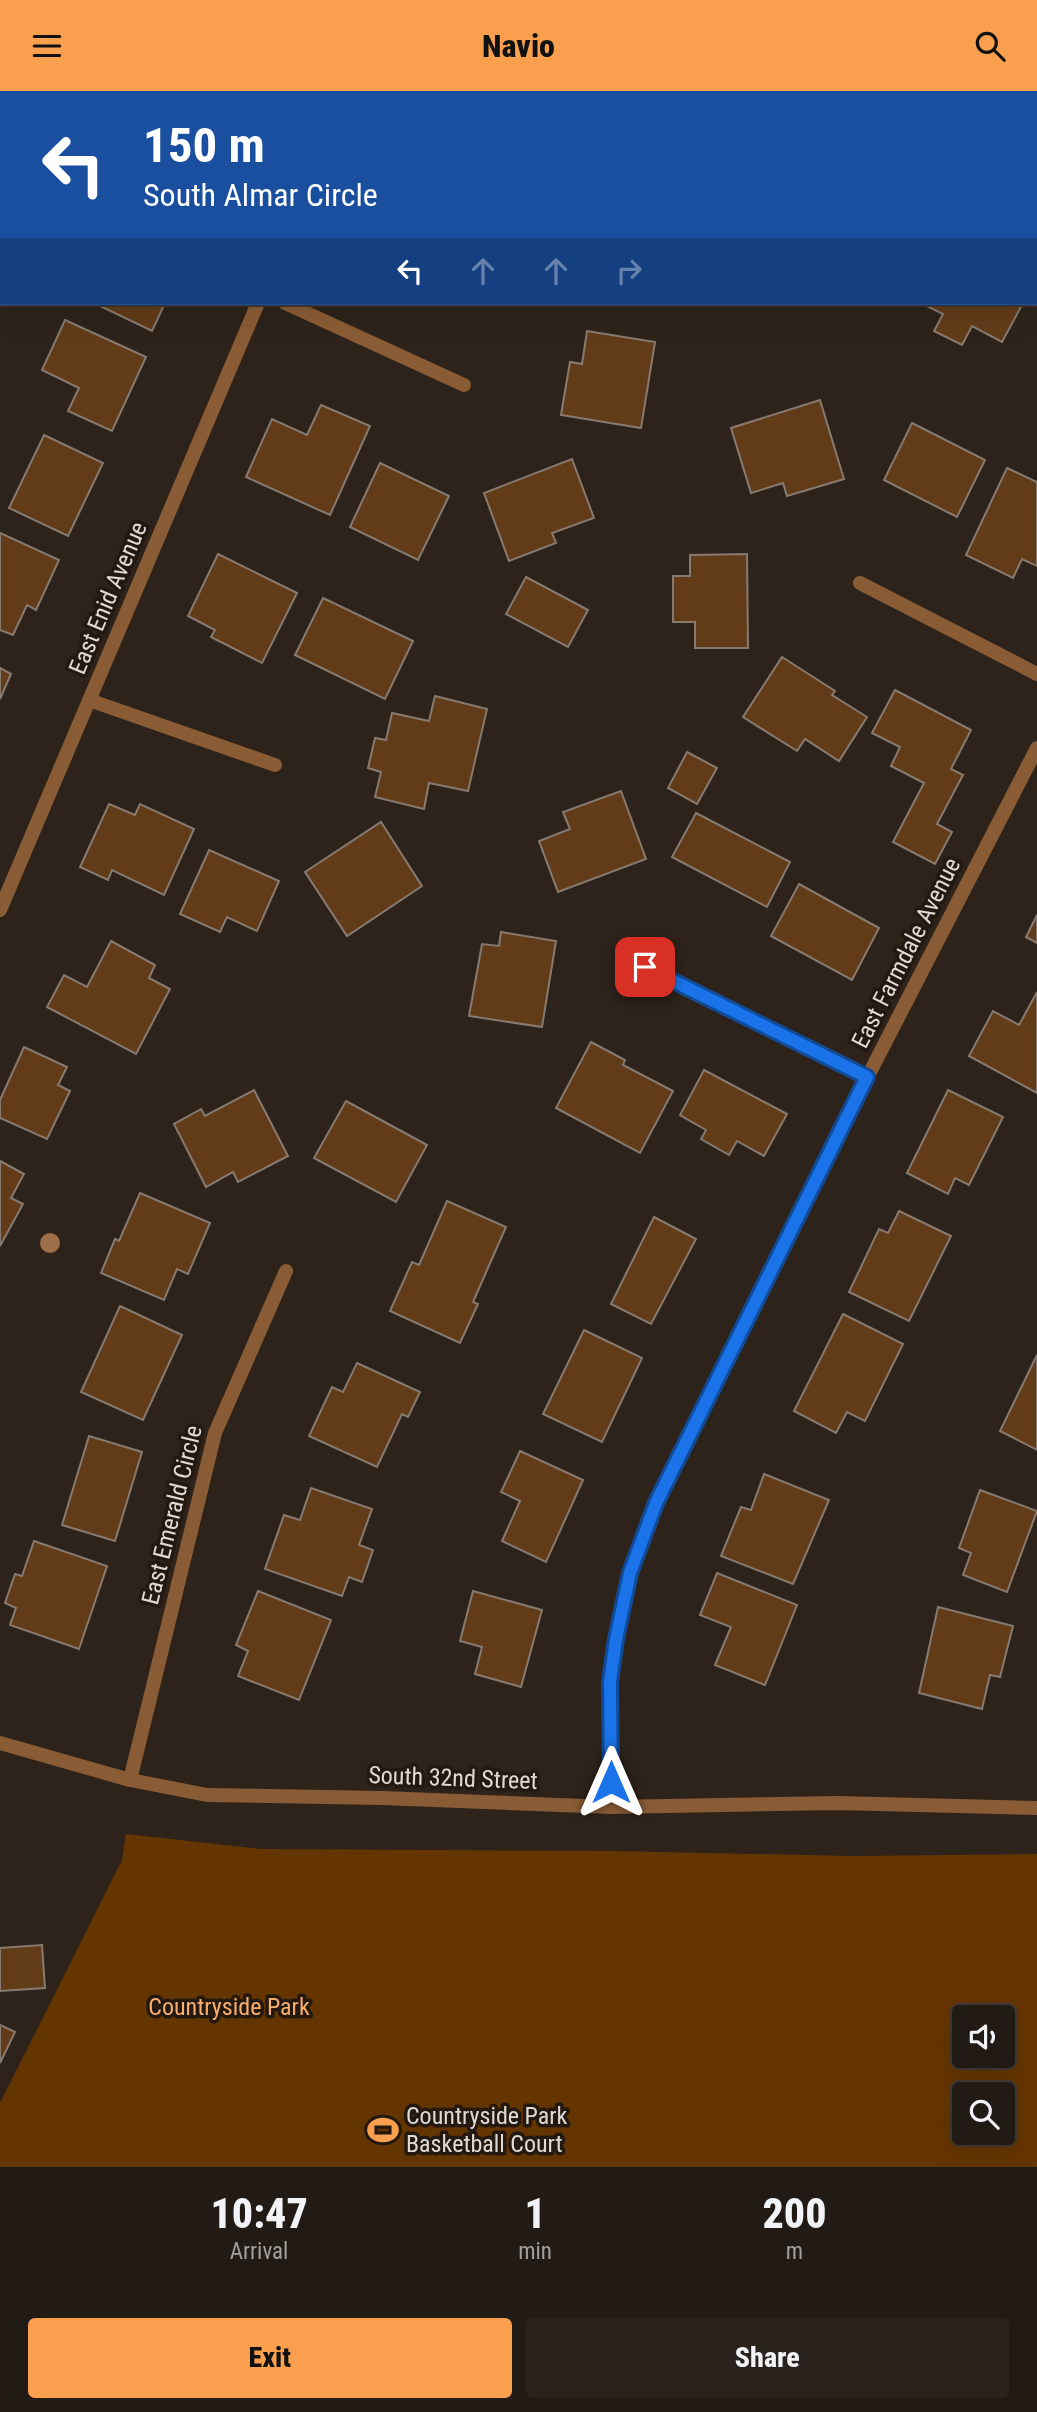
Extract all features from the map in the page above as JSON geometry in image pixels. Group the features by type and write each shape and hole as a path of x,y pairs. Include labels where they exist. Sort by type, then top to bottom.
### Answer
{"street":[{"name":"East Enid Avenue","path":"0,910 257,305"},
{"path":"289,305 464,385"},
{"path":"860,583 1037,674"},
{"path":"89,700 275,765"},
{"name":"East Farmdale Avenue","path":"611,1807 610,1682 616,1639 630,1573 656,1503 867,1077 1037,748"},
{"path":"645,967 867,1077"},
{"name":"East Emerald Circle","path":"130,1780 215,1433 286,1271"},
{"name":"South 32nd Street","path":"0,1743 130,1780 207,1795 382,1798 611,1807 838,1803 1037,1808"}],"green space":[{"name":"Countryside Park","path":"126,1834 260,1849 612,1851 853,1856 1037,1854 1037,2167 0,2167 0,2103 122,1860"}],"building":[{"path":"98,305 164,305 152,331"},
{"path":"925,305 1022,305 1002,342 972,326 962,345 934,331 943,314"},
{"path":"65,320 146,357 112,431 68,411 79,388 42,370"},
{"path":"587,331 655,342 641,428 561,415 570,362 582,364"},
{"path":"820,400 844,479 787,496 783,483 751,493 731,428"},
{"path":"321,405 370,426 330,515 246,477 272,419 307,435"},
{"path":"912,423 985,460 957,517 884,480"},
{"path":"44,435 103,463 68,536 9,508"},
{"path":"572,459 594,518 552,533 556,543 509,561 484,493"},
{"path":"380,463 449,496 418,560 350,527"},
{"path":"1007,468 1037,482 1037,566 1022,559 1013,578 966,555"},
{"path":"0,533 59,560 36,610 27,605 13,635 0,630"},
{"path":"218,554 297,593 262,663 211,637 215,630 188,616"},
{"path":"747,554 748,648 695,648 695,622 673,622 673,576 690,576 690,555"},
{"path":"526,577 588,610 568,647 506,614"},
{"path":"323,598 413,641 385,699 295,655"},
{"path":"782,657 835,691 832,695 867,717 839,761 805,739 797,751 743,717"},
{"path":"0,668 11,674 0,699"},
{"path":"895,690 971,730 951,769 963,775 937,824 952,832 935,864 893,842 924,783 891,766 900,747 872,733"},
{"path":"435,696 487,709 468,791 429,783 424,809 375,797 381,772 368,768 375,738 386,740 392,713 429,721"},
{"path":"687,752 717,768 697,804 668,788"},
{"path":"621,791 646,859 558,892 539,841 570,829 563,812"},
{"path":"109,804 135,815 140,804 194,829 164,895 112,870 108,880 80,867"},
{"path":"696,813 790,862 767,907 672,857"},
{"path":"381,822 422,886 347,936 305,872"},
{"path":"209,850 279,881 257,931 227,917 220,932 180,914"},
{"path":"799,884 879,928 852,980 771,936"},
{"path":"1037,915 1037,943 1026,937"},
{"path":"501,932 556,941 542,1027 469,1016 482,944 499,946"},
{"path":"111,941 155,965 149,978 170,989 136,1054 47,1007 64,975 87,987"},
{"path":"1037,992 1037,1093 969,1056 993,1011 1019,1025"},
{"path":"591,1042 625,1060 623,1065 673,1091 640,1153 556,1108"},
{"path":"24,1047 67,1067 58,1085 70,1091 47,1139 0,1118 0,1100"},
{"path":"704,1070 787,1114 764,1156 737,1141 729,1155 701,1139 706,1130 680,1115"},
{"path":"254,1090 288,1156 238,1182 233,1172 206,1187 174,1124 201,1109 205,1116"},
{"path":"948,1090 1003,1117 969,1185 955,1178 948,1194 907,1173"},
{"path":"346,1101 427,1145 396,1202 314,1158"},
{"path":"0,1161 24,1174 11,1198 23,1204 0,1246"},
{"path":"140,1193 210,1223 188,1274 177,1269 164,1300 101,1273 115,1239 119,1241"},
{"path":"447,1201 506,1227 473,1302 478,1304 460,1343 390,1311 412,1262 419,1265"},
{"path":"899,1211 951,1236 909,1321 849,1292 879,1229 888,1233"},
{"path":"654,1217 696,1239 651,1324 611,1304"},
{"path":"120,1306 182,1335 143,1420 81,1392"},
{"path":"843,1314 903,1344 865,1421 847,1412 836,1433 794,1411"},
{"path":"584,1330 642,1358 602,1442 543,1414"},
{"path":"1037,1355 1037,1450 1000,1431"},
{"path":"357,1363 420,1392 408,1417 402,1414 377,1467 309,1436 332,1387 343,1392"},
{"path":"89,1436 142,1452 115,1541 62,1525"},
{"path":"520,1451 583,1480 546,1562 502,1541 520,1501 501,1492"},
{"path":"764,1474 829,1500 793,1584 721,1556 741,1507 751,1510"},
{"path":"311,1488 372,1509 359,1545 373,1550 362,1582 349,1577 342,1596 265,1569 284,1515 300,1520"},
{"path":"980,1490 1037,1511 1007,1592 963,1575 971,1553 959,1548"},
{"path":"34,1541 107,1566 79,1649 10,1625 16,1608 5,1603 15,1574 22,1576"},
{"path":"717,1573 797,1605 765,1685 715,1665 731,1627 700,1615"},
{"path":"258,1591 331,1620 299,1700 238,1676 248,1651 236,1645"},
{"path":"473,1591 542,1610 521,1687 475,1674 482,1647 460,1641"},
{"path":"938,1607 1013,1626 1000,1677 990,1675 982,1709 919,1693"},
{"path":"42,1945 45,1988 0,1991 0,1948"},
{"path":"0,2025 15,2032 0,2063"}],"place":[{"name":"Countryside Park Basketball Court","path":"383,2130"}],"route":[{"path":"611,1782 610,1682 630,1573 656,1503 867,1077 645,967"}]}
